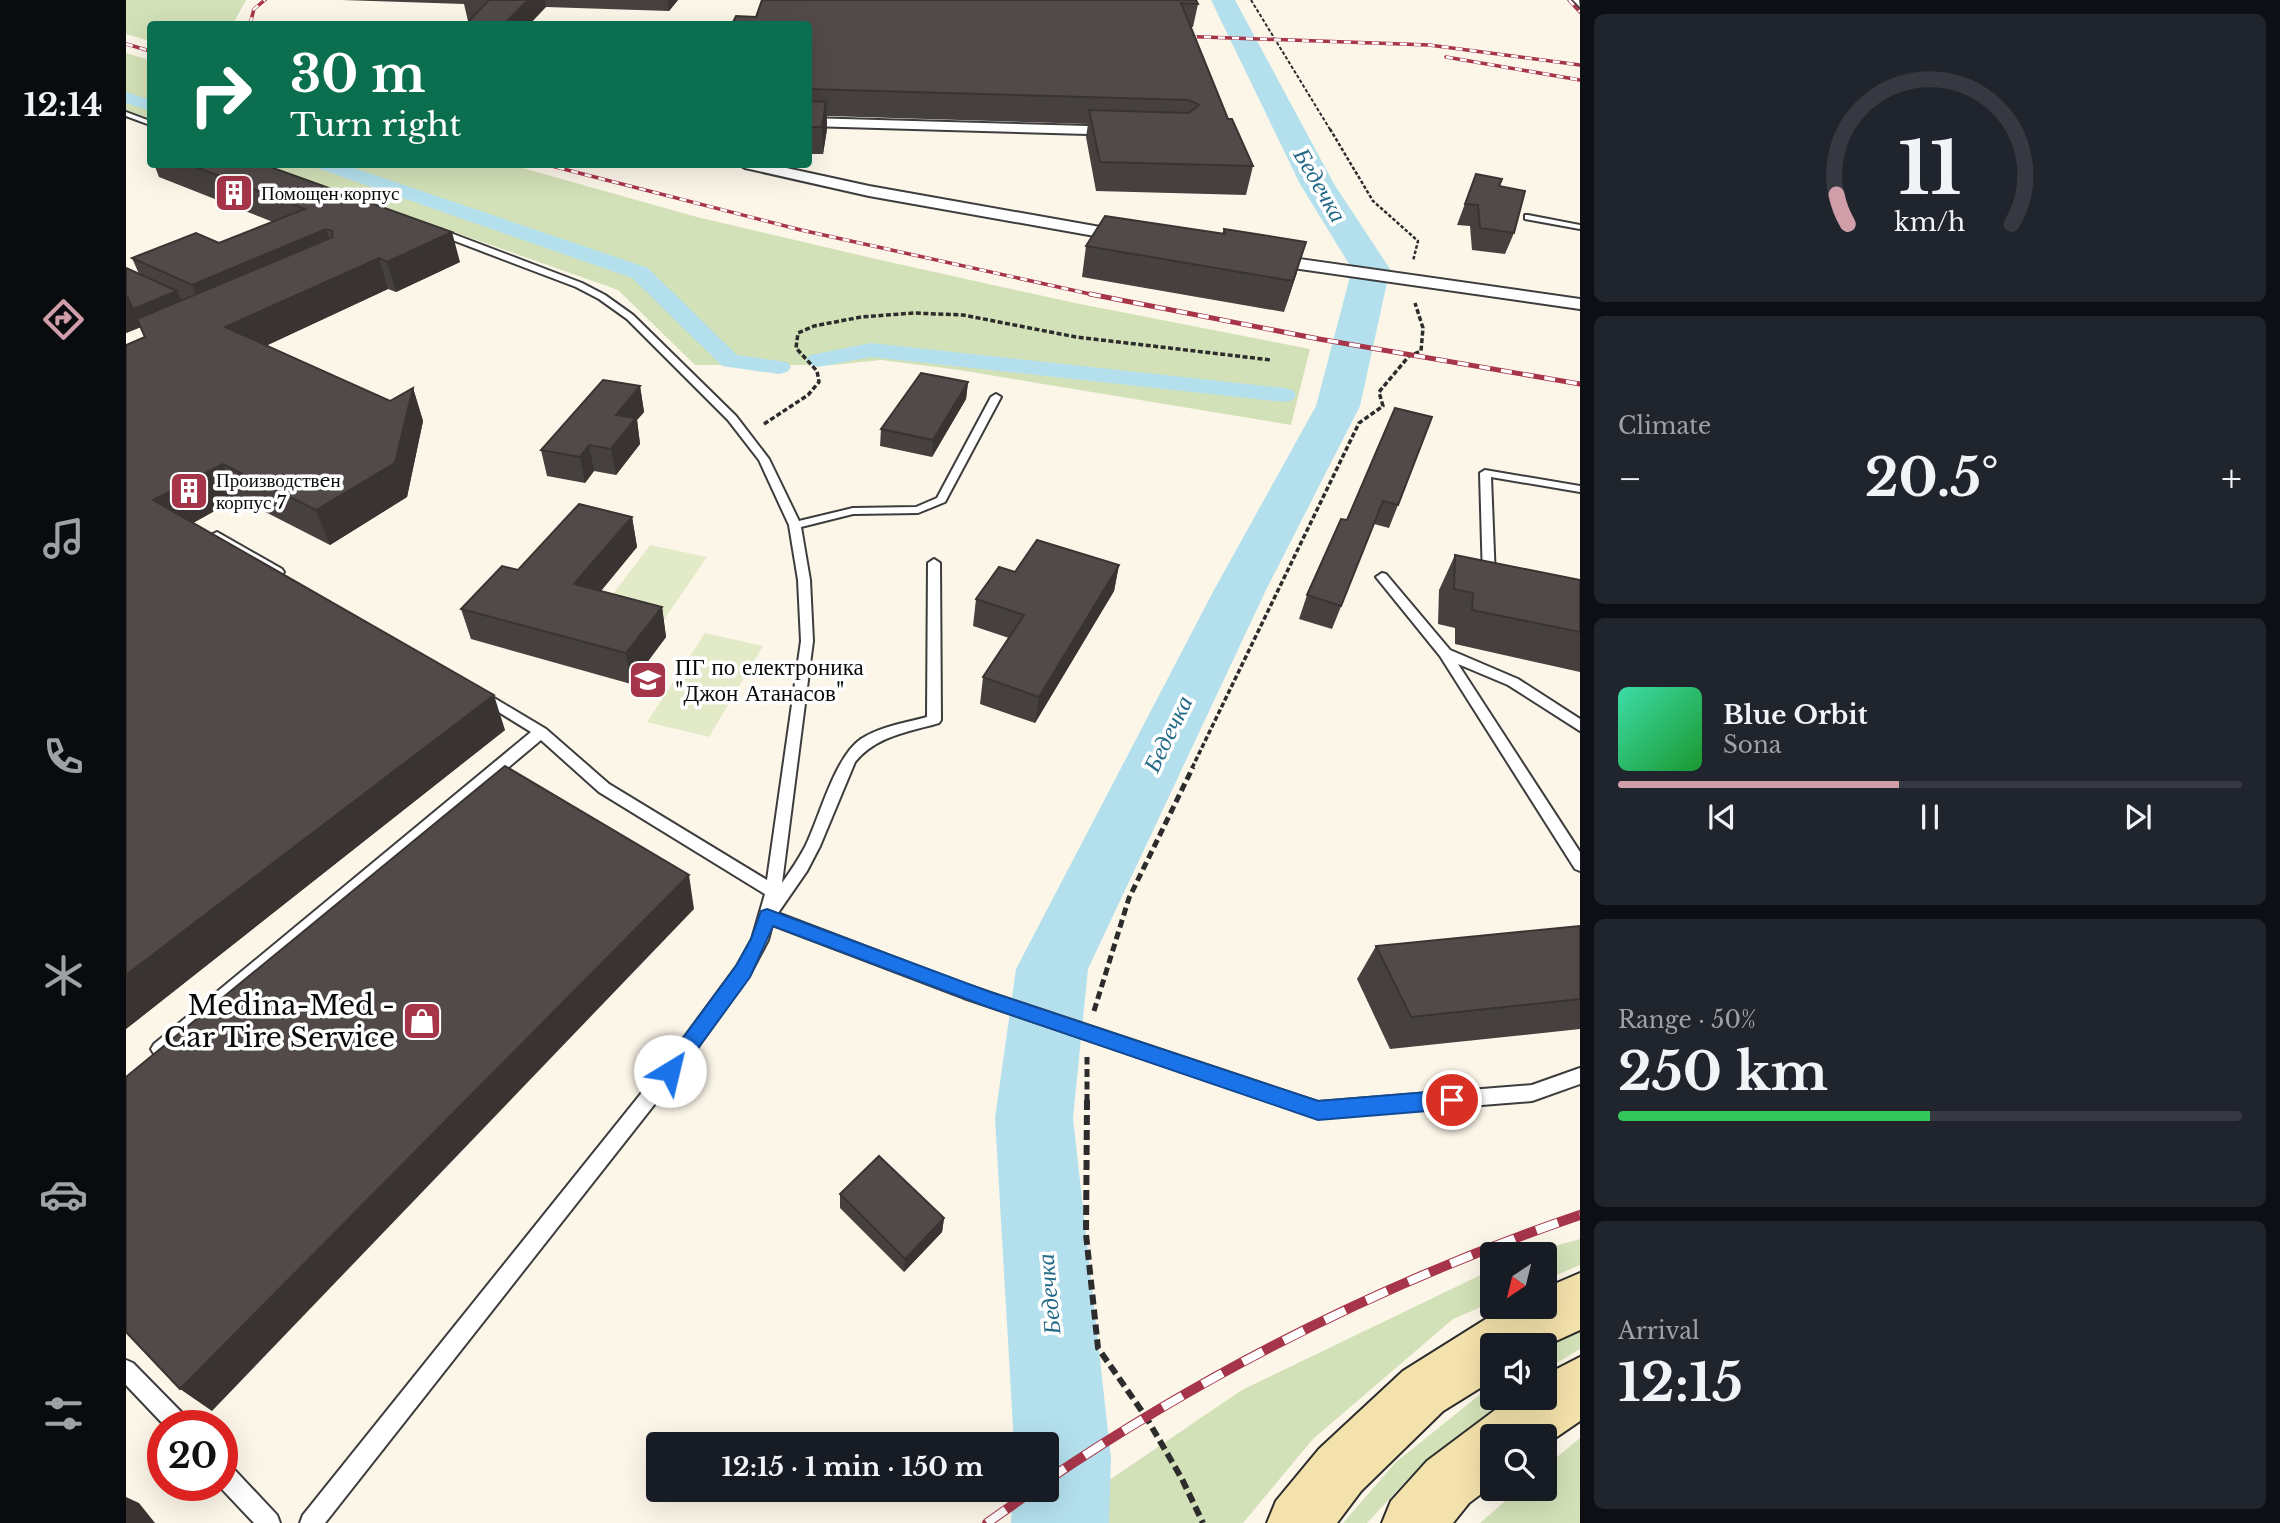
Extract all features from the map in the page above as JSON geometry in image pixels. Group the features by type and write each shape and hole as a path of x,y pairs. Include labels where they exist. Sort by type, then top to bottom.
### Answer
{"main road":[{"path":"1515,1333 1580,1301"},
{"path":"1298,1523 1340,1470 1423,1391 1480,1356"},
{"path":"1525,1424 1580,1386"},
{"path":"1413,1523 1448,1482 1480,1457"}],"street":[{"path":"812,122 1142,132"},
{"path":"763,168 869,191 1151,240"},
{"path":"1254,257 1580,304"}],"lane":[{"path":"1576,0 1580,5"},
{"path":"126,114 147,122"},
{"path":"1528,217 1580,228"},
{"path":"311,1523 670,1071 743,971 760,940 773,891 807,641 804,580 795,526 774,477 745,434 638,324 602,297 579,285 426,227"},
{"path":"795,526 853,511 918,510 941,500 996,397"},
{"path":"1503,589 1490,587 1485,473 1580,488"},
{"path":"217,535 287,578"},
{"path":"767,916 802,867 849,760 858,746 870,739 933,720 934,563"},
{"path":"1382,577 1445,653 1580,865"},
{"path":"1445,653 1513,682 1580,726"},
{"path":"472,690 541,732 604,788 773,891"},
{"path":"147,1060 541,732"},
{"path":"767,916 1087,1034 1318,1110 1532,1093 1580,1076"},
{"path":"126,1370 164,1410"},
{"path":"238,1490 269,1523"}],"path":[{"path":"1203,1523 1182,1479 1146,1417 1098,1348 1086,1234 1087,1034 1129,898 1359,423 1383,406 1379,391 1409,356 1421,351 1423,328 1401,278 1418,241 1373,201 1251,0"},
{"path":"745,434 780,415 808,395 819,382 817,371 796,348 798,333 812,325 840,319 947,313 983,317 1062,335 1155,345 1243,359 1271,360"}],"green space":[{"path":"126,0 246,0 235,21 147,21 147,40 126,34"},
{"path":"126,53 147,59 147,123 126,115"},
{"path":"273,168 523,168 697,217 876,259 1075,303 1310,349 1291,425 959,370 881,360 832,365 695,365 618,290"},
{"path":"650,545 707,557 661,624 601,610"},
{"path":"705,633 763,646 709,737 647,722"},
{"path":"1580,1239 1580,1265 1558,1274 1558,1245"},
{"path":"1480,1275 1480,1308 1453,1319 1313,1439 1243,1523 1046,1523 1242,1390"},
{"path":"1580,1329 1580,1349 1557,1363 1557,1341"},
{"path":"1480,1394 1480,1410 1492,1410 1407,1480 1367,1523 1343,1523 1395,1463"},
{"path":"1580,1438 1580,1523 1480,1523 1505,1501 1557,1501 1557,1457"}],"building":[{"path":"489,0 528,0 507,21 469,21"},
{"path":"762,0 1196,0 1198,4 1181,3 1228,119 1232,119 1253,166 1100,162 1089,110 1189,113 1199,105 1189,100 812,89 812,21 734,21 736,16 756,17"},
{"path":"812,101 826,102 822,127 812,127"},
{"path":"198,168 273,168 452,232 387,262 379,258 225,327 390,401 413,388 395,463 316,510 223,464 153,500 494,695 126,975 126,345 145,337 137,319 333,237 332,231 326,229 192,285 132,258 196,233 219,243 305,209"},
{"path":"1476,174 1502,179 1499,186 1525,191 1514,233 1480,228 1478,205 1465,204"},
{"path":"1105,216 1225,234 1224,229 1306,242 1293,281 1086,246"},
{"path":"126,268 177,291 133,309 126,296"},
{"path":"921,373 968,382 933,440 881,429"},
{"path":"603,380 640,386 616,415 636,418 611,449 589,445 580,457 541,450"},
{"path":"1395,408 1432,417 1398,505 1383,501 1341,606 1307,595 1341,519 1347,520"},
{"path":"579,504 632,517 574,584 662,607 626,653 461,609 502,566 518,570"},
{"path":"1037,540 1119,565 1039,697 983,677 1024,615 976,599 999,567 1015,572"},
{"path":"1455,555 1580,580 1580,632 1472,610 1473,593 1454,589"},
{"name":"Medina-Med - Car Tire Service","path":"505,766 689,875 180,1389 126,1332 126,1077"},
{"path":"1580,926 1580,999 1411,1017 1376,946"},
{"path":"879,1156 944,1218 905,1259 840,1194"}],"waterway":[{"name":"Бедечка","path":"1060,1523 1063,1458 1034,1118 1052,969 1240,590 1338,406 1371,269 1317,184 1223,0"},
{"path":"126,97 147,105"},
{"path":"335,168 640,273 730,361 779,367"},
{"path":"818,360 871,350 1284,395"}],"railway":[{"path":"251,21 254,9 265,0"},
{"path":"1569,0 1580,12"},
{"path":"1176,36 1429,45 1580,65"},
{"path":"126,44 147,50"},
{"path":"1446,57 1580,80"},
{"path":"560,168 801,230 1099,296"},
{"path":"1090,294 1319,339 1580,384"},
{"path":"1059,1472 1172,1402 1304,1330 1440,1268 1580,1215"},
{"path":"987,1523 1017,1502"}],"place":[{"name":"Помощен корпус","path":"234,193"},
{"name":"Производствeн корпус 7","path":"189,491"},
{"name":"ПГ по електроника \"Джон Атанасов\"","path":"648,680"},
{"name":"Medina-Med - Car Tire Service","path":"422,1021"}],"route":[{"path":"670,1071 743,971 760,940 767,916 1087,1034 1318,1110 1452,1100"}]}
